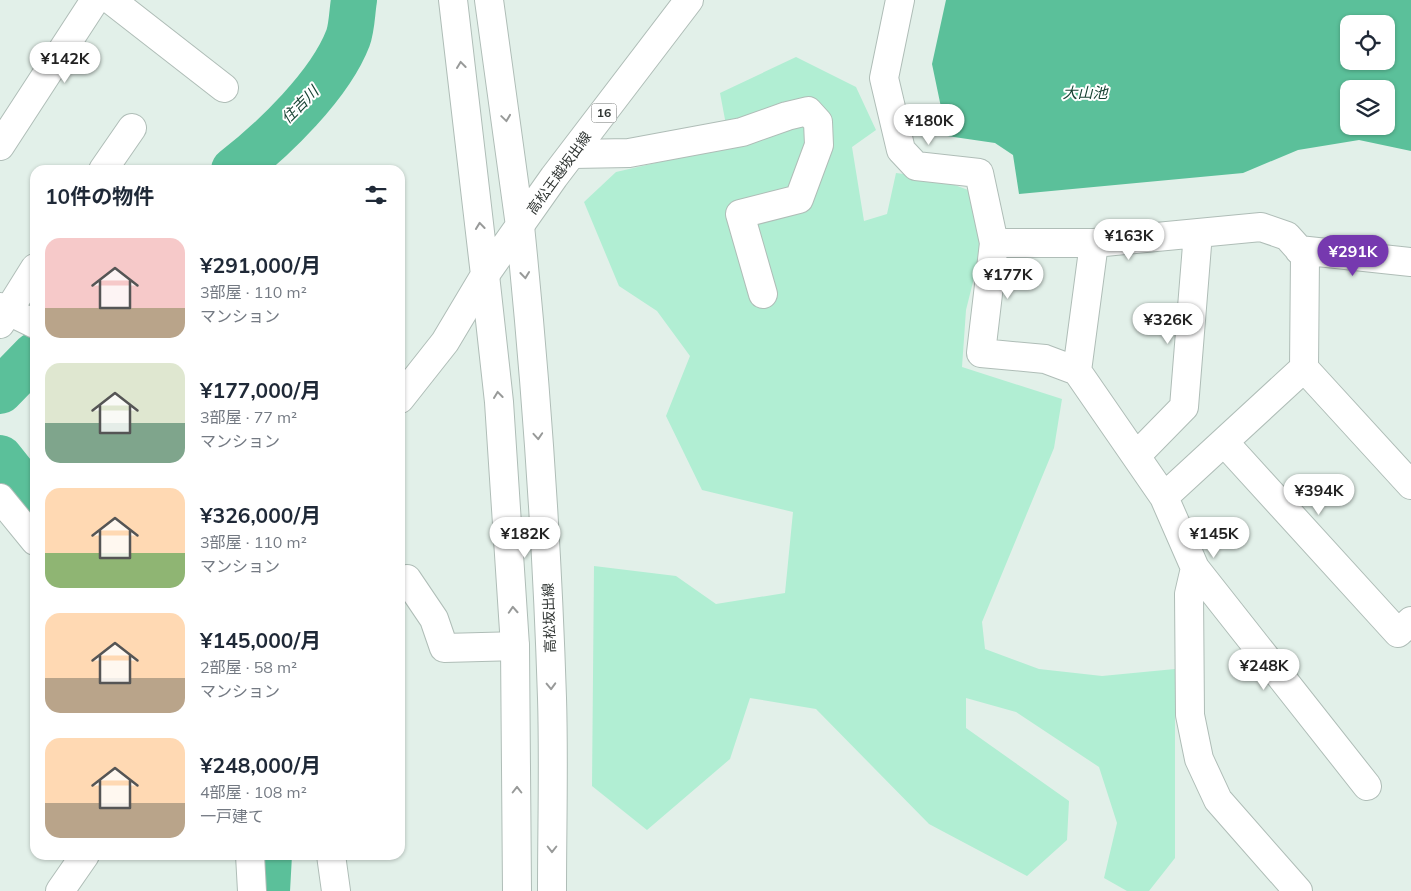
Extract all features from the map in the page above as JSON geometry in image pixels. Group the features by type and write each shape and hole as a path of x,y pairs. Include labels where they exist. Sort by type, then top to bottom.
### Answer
{"street":[{"path":"0,146 95,0"},
{"path":"111,0 224,88"},
{"path":"453,0 499,402 515,646 517,891"},
{"name":"高松王越坂出線","path":"489,0 520,226"},
{"name":"高松王越坂出線","path":"405,393 445,342 485,275 520,226 688,0"},
{"path":"900,0 884,78 901,150 916,166 979,173 994,243 981,353 1045,359 1078,371 1164,497 1195,568 1367,786"},
{"path":"572,154 629,154 742,132 787,116 808,111 818,122 820,146 799,199 740,214 763,294"},
{"path":"106,165 132,128"},
{"name":"高松坂出線","path":"520,226 531,332 546,543 552,700 552,891"},
{"path":"994,243 1094,243 1261,227 1287,236 1305,256 1304,368 1411,485"},
{"path":"1136,456 1184,407 1198,233"},
{"path":"1078,371 1094,243"},
{"path":"1299,250 1411,262"},
{"path":"30,275 2,314 30,322"},
{"path":"1164,497 1304,368"},
{"path":"1224,442 1398,633 1411,621"},
{"path":"0,498 30,535"},
{"path":"1195,568 1189,594 1190,715 1199,760 1218,800 1298,891"},
{"path":"405,582 408,580 434,619 444,648 515,646"},
{"path":"60,891 82,860"},
{"path":"250,860 252,891"},
{"path":"332,860 336,891"}],"shaded area":[{"path":"796,57 856,87 876,130 852,147 864,221 887,214 896,173 936,178 968,190 983,242 966,310 962,367 1062,399 1054,448 982,622 985,649 1039,669 1102,676 1175,669 1175,858 1149,891 1127,891 1104,878 1117,823 1099,767 1016,712 966,698 966,728 1069,801 1067,840 1027,876 929,824 816,709 750,698 730,759 647,830 592,786 594,566 676,576 716,604 785,593 793,512 702,490 666,416 690,356 657,311 619,286 584,202 616,172 730,146 720,93"}],"water":[{"name":"大山池","path":"946,0 1411,0 1411,151 1359,140 1298,150 1243,173 1019,194 1013,155 995,143 947,136 932,64"}],"waterway":[{"name":"住吉川","path":"240,165 283,127 315,92 328,74 340,56 348,38 354,0"},
{"name":"住吉川","path":"0,391 30,360"},
{"name":"住吉川","path":"0,458 30,496"},
{"name":"住吉川","path":"267,891 269,860"}]}
